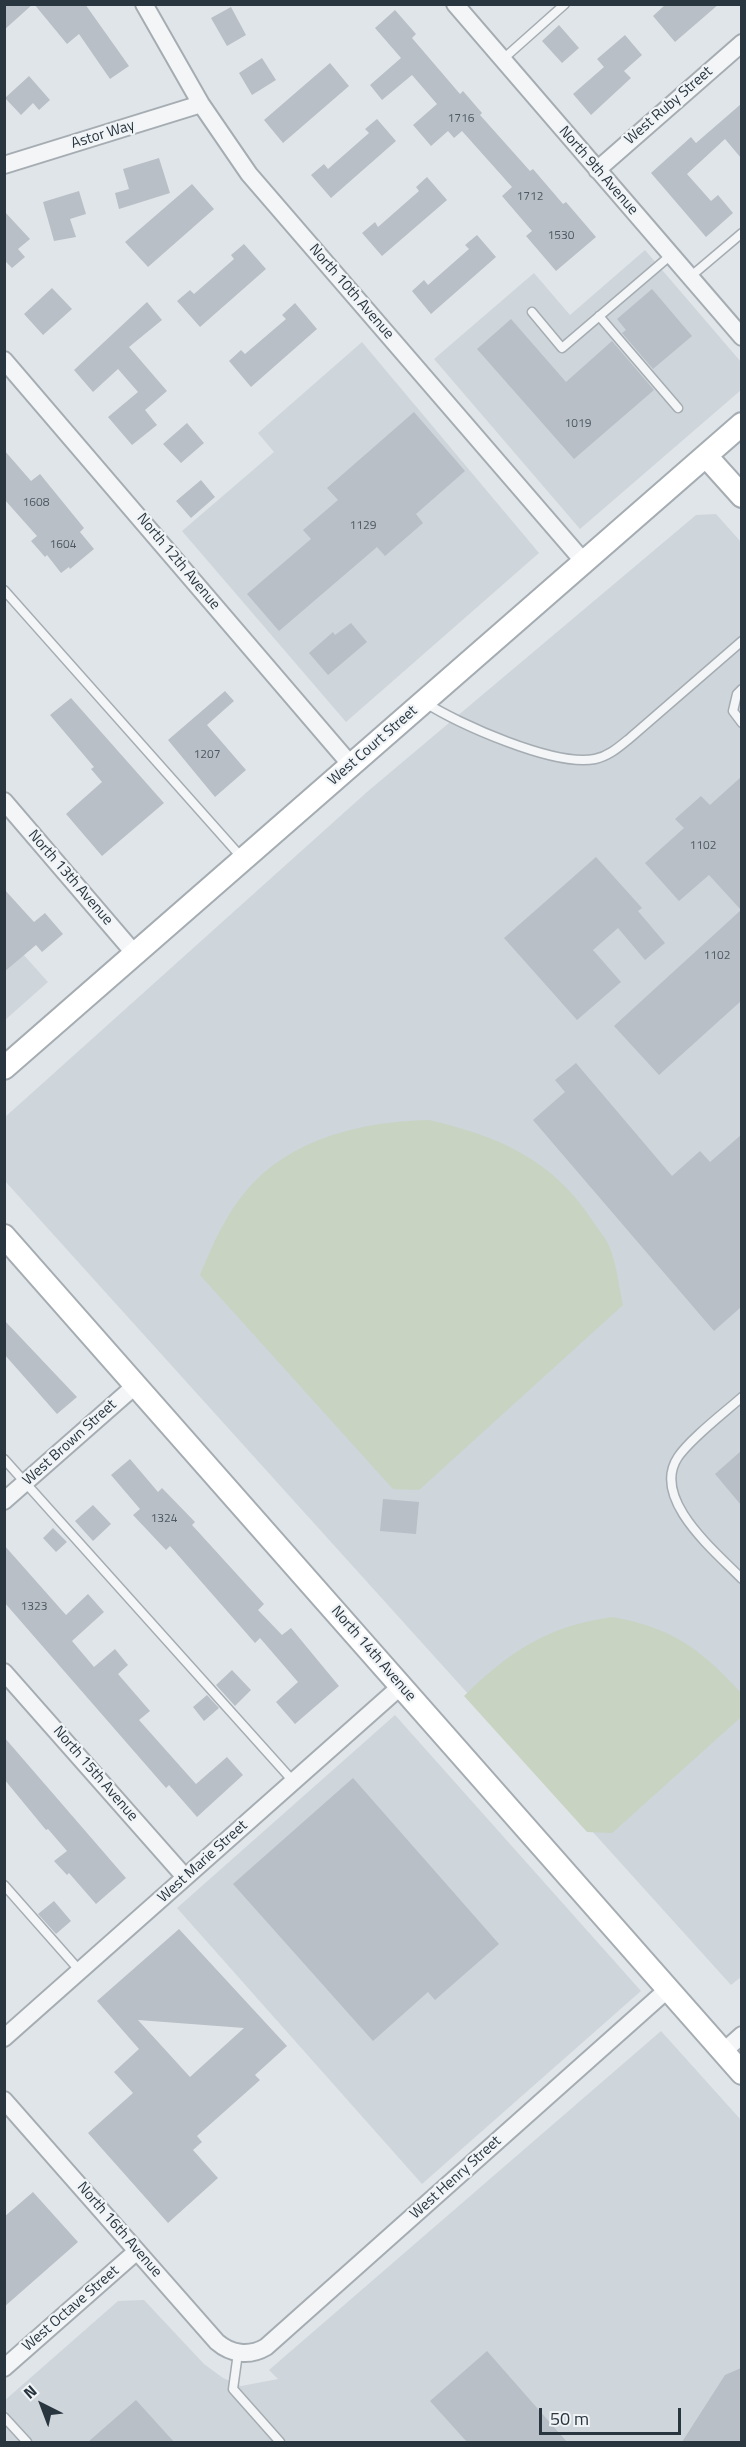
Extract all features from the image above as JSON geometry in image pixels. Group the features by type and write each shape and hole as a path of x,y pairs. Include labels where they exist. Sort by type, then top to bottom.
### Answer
{"street":[{"name":"North 10th Avenue","path":"144,4 201,104 249,174 584,562"},
{"name":"North 9th Avenue","path":"455,4 741,337"},
{"name":"West Ruby Street","path":"597,170 741,43"},
{"name":"Astor Way","path":"4,165 201,104"},
{"name":"North 12th Avenue","path":"4,360 351,765"},
{"name":"West Court Street","path":"4,1068 741,424"},
{"path":"706,456 741,496"},
{"name":"North 13th Avenue","path":"4,801 135,954"},
{"name":"North 14th Avenue","path":"4,1236 741,2073"},
{"name":"West Brown Street","path":"4,1501 136,1385"},
{"name":"North 15th Avenue","path":"4,1672 185,1877"},
{"name":"West Marie Street","path":"4,2038 401,1686"},
{"name":"West Henry Street","path":"238,2353 255,2352 266,2347 668,1989"},
{"path":"723,2052 741,2035"},
{"name":"North 16th Avenue","path":"4,2100 217,2342 230,2351 238,2353"},
{"name":"West Octave Street","path":"4,2368 137,2251"}],"lane":[{"path":"502,60 565,4"},
{"path":"690,278 741,233"},
{"path":"532,312 562,348 671,255"},
{"path":"599,316 678,408"},
{"path":"4,590 243,859"},
{"path":"424,702 450,718 564,760 597,758 621,745 741,641"},
{"path":"741,689 737,694 733,711 741,723"},
{"path":"741,1397 677,1458 671,1476 678,1510 741,1579"},
{"path":"4,1459 293,1781"},
{"path":"4,1885 80,1971"},
{"path":"238,2353 233,2388 280,2442"},
{"path":"4,2417 27,2442"}],"shaded area":[{"path":"645,250 741,362 741,390 580,529 434,359 534,273 570,315"},
{"path":"362,342 539,553 346,722 182,531 274,452 258,433"},
{"path":"716,514 741,542 742,1976 731,1985 5,1181 4,1118 367,792 696,515"},
{"path":"4,933 48,982 5,1020 4,1020"},
{"path":"395,1715 641,1991 422,2184 177,1908"},
{"path":"661,2031 741,2120 741,2442 5,2442 4,2401 118,2301 144,2300 204,2364 223,2378 241,2386 278,2379 269,2370"}],"green space":[{"path":"429,1120 454,1126 500,1143 521,1153 559,1181 576,1199 608,1243 615,1264 623,1305 419,1490 393,1489 200,1275 209,1253 238,1201 264,1173 284,1158 330,1136 354,1129 404,1121"},
{"path":"612,1617 651,1627 684,1642 698,1652 741,1693 741,1717 612,1833 587,1832 464,1696 498,1666 531,1643 568,1627"}],"building":[{"path":"4,4 33,4 4,30"},
{"path":"34,4 85,4 129,66 110,79 79,34 67,44"},
{"path":"666,4 719,4 675,42 653,16"},
{"path":"231,7 246,35 227,46 211,18"},
{"path":"395,10 416,34 412,38 460,94 463,91 482,113 480,115 530,171 533,169 563,204 566,202 596,237 556,271 526,236 532,231 502,196 512,187 462,131 454,138 448,131 431,146 413,125 437,104 412,75 382,100 370,85 401,58 375,28"},
{"path":"559,25 579,48 562,63 542,41"},
{"path":"625,35 642,55 624,71 631,78 591,115 573,94 604,67 597,59"},
{"path":"262,58 276,80 252,95 239,73"},
{"path":"330,63 349,86 283,143 264,120"},
{"path":"29,76 50,100 39,110 33,103 21,115 5,98"},
{"path":"741,104 741,158 725,139 687,174 711,201 718,195 733,213 706,237 651,173 691,137 696,143"},
{"path":"377,119 396,141 331,198 311,175 324,164 328,169 369,133 365,129"},
{"path":"159,158 170,193 119,209 115,193 129,189 123,169"},
{"path":"427,177 447,200 382,256 362,233 375,222 378,227 419,191 416,187"},
{"path":"192,184 214,209 148,267 125,242"},
{"path":"79,191 86,214 70,219 76,237 54,241 43,202"},
{"path":"4,211 30,239 18,249 25,257 12,268 4,260"},
{"path":"477,235 496,257 431,314 412,291 424,280 428,285 469,249 465,245"},
{"path":"244,244 266,269 200,327 177,301 190,290 194,294 234,259 231,255"},
{"path":"52,288 72,309 43,335 24,314"},
{"path":"652,289 692,336 653,369 622,333 626,330 617,319"},
{"path":"147,302 162,320 129,347 167,391 145,410 157,425 132,445 108,417 138,392 118,369 93,392 74,370"},
{"path":"295,303 317,329 251,387 229,361 241,350 245,354 286,319 282,315"},
{"path":"511,319 566,382 612,341 654,390 574,459 477,349"},
{"path":"414,412 465,471 416,514 423,523 385,556 377,547 279,631 247,594 311,539 303,530 338,500 327,488"},
{"path":"187,423 204,443 181,463 163,444"},
{"path":"4,450 31,481 40,474 84,528 80,532 94,549 70,569 69,567 61,573 47,555 45,557 31,541 37,536 4,499"},
{"path":"201,480 215,497 191,518 176,501"},
{"path":"351,623 367,642 328,675 309,653 333,632 335,635"},
{"path":"225,691 234,701 207,725 246,770 215,797 168,740"},
{"path":"71,698 164,803 102,856 66,814 102,782 91,769 94,767 50,715"},
{"path":"741,777 741,910 709,875 679,901 645,863 684,828 675,819 701,796 710,805"},
{"path":"596,857 642,908 638,911 665,943 645,960 618,928 593,950 621,982 577,1020 504,938"},
{"path":"4,889 34,922 45,913 63,934 42,952 36,945 4,972"},
{"path":"741,910 741,1001 659,1075 614,1026"},
{"path":"576,1063 672,1176 700,1151 710,1162 741,1135 741,1307 714,1331 533,1120 565,1092 555,1080"},
{"path":"4,1320 77,1397 57,1414 4,1354"},
{"path":"741,1451 741,1505 715,1474"},
{"path":"130,1459 158,1492 162,1488 195,1522 192,1525 264,1604 258,1610 282,1635 291,1628 339,1686 295,1724 276,1702 298,1682 260,1638 255,1643 170,1546 166,1550 133,1515 140,1509 111,1475"},
{"path":"383,1499 419,1502 416,1534 380,1531"},
{"path":"93,1505 111,1524 93,1541 75,1521"},
{"path":"53,1528 67,1542 56,1552 43,1538"},
{"path":"4,1545 66,1615 88,1594 104,1612 72,1641 94,1667 115,1649 128,1665 118,1674 150,1711 139,1720 196,1784 227,1757 243,1775 197,1817 169,1785 166,1788 4,1602"},
{"path":"232,1670 251,1690 235,1706 216,1685"},
{"path":"207,1695 219,1708 204,1721 193,1707"},
{"path":"4,1737 126,1878 96,1904 69,1873 67,1875 54,1861 67,1851 48,1829 46,1830 4,1779"},
{"path":"353,1778 499,1944 435,2000 428,1992 373,2041 233,1884"},
{"path":"54,1901 71,1921 56,1934 38,1914"},
{"path":"179,1929 287,2046 255,2075 260,2080 197,2136 202,2142 193,2150 218,2178 168,2223 88,2133 133,2093 114,2072 139,2049 97,2001","holes":["138,2020 244,2028 190,2077"]},
{"path":"33,2192 78,2242 4,2307 4,2217"},
{"path":"487,2351 567,2442 467,2442 430,2401"},
{"path":"741,2368 741,2442 682,2442 725,2375"},
{"path":"136,2400 174,2442 88,2442"}]}
